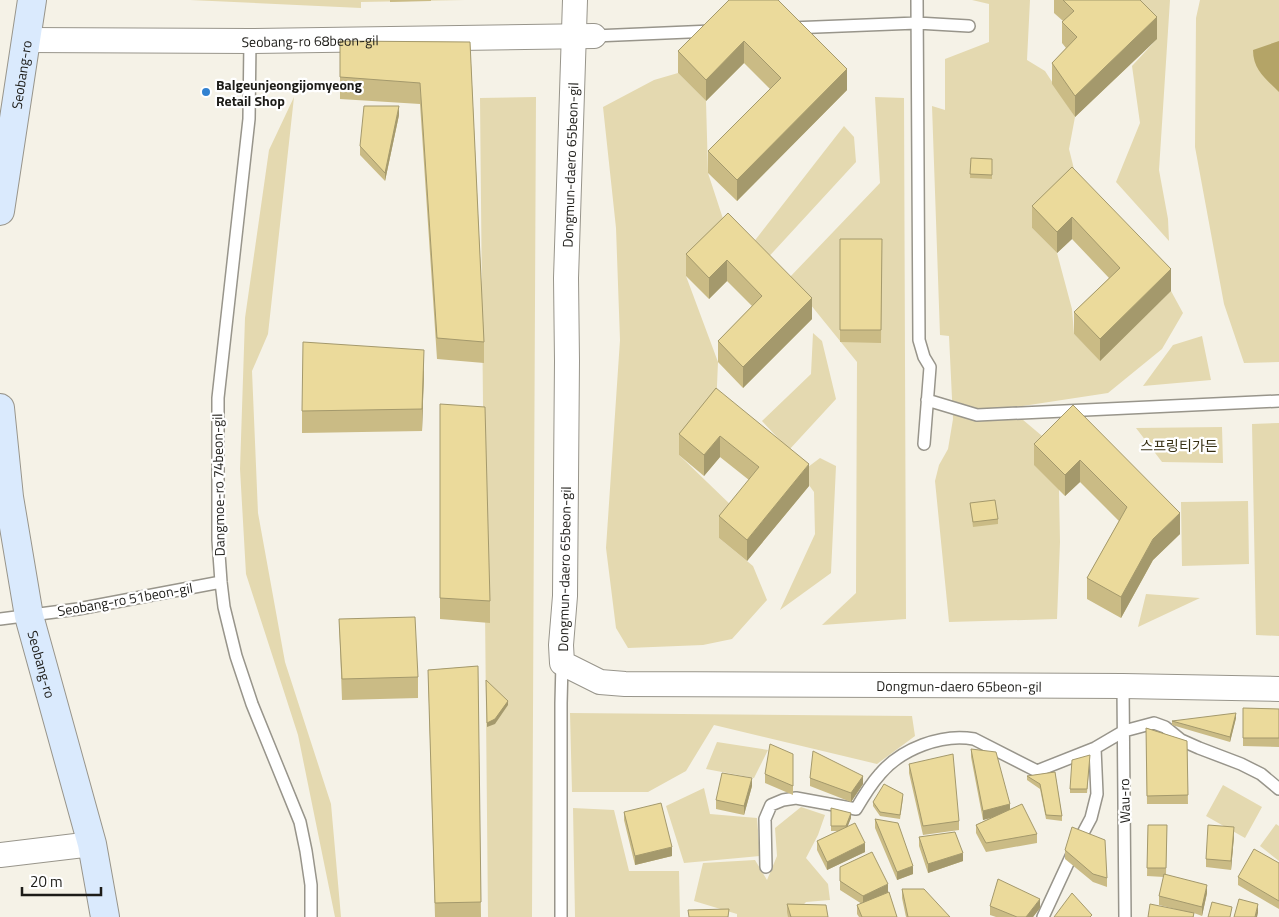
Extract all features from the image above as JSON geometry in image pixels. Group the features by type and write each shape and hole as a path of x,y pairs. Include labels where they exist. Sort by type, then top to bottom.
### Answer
{"main road":[{"name":"Seobang-ro","path":"0,210 32,0"},
{"name":"Seobang-ro","path":"0,408 9,497 29,616 92,844 105,917"}],"street":[{"name":"Dongmun-daero 65beon-gil","path":"575,0 584,37 566,278 565,596 562,664 600,682 625,684 1279,688"},
{"name":"Seobang-ro 68beon-gil","path":"26,40 584,37"},
{"path":"0,855 92,844"}],"lane":[{"path":"917,0 919,340 924,357 930,367 924,444"},
{"path":"776,29 917,23 969,26"},
{"path":"584,37 726,31"},
{"name":"Dangmoe-ro 74beon-gil","path":"250,40 249,119 218,398 218,540 224,607 234,648 249,694 300,822 311,885 311,917"},
{"path":"927,400 977,416 1279,401"},
{"name":"Seobang-ro 51beon-gil","path":"0,619 78,609 221,582"},
{"path":"561,917 562,664"},
{"name":"Wau-ro","path":"1124,686 1125,917"},
{"path":"766,867 765,819 771,805 783,800 796,798 856,809 880,773 896,760 911,750 952,737 974,739 1037,771 1095,748 1124,730 1154,723 1165,728 1181,740 1261,774 1279,790"},
{"path":"1042,917 1091,818 1097,794 1095,748"}],"green space":[{"path":"190,0 465,0 361,2 361,8"},
{"path":"972,0 1030,0 1027,60 1045,71 1075,117 1069,149 1075,173 1032,228 1057,253 1072,309 1074,334 1100,360 1171,291 1183,313 1162,349 1108,393 1009,408 1054,446 1059,490 1060,542 1057,619 949,622 935,481 939,465 948,449 953,419 949,336 940,335 932,106 945,110 945,59 989,42 989,4"},
{"path":"1119,0 1170,0 1159,170 1168,219 1169,241 1116,182 1140,123 1132,66 1157,39"},
{"path":"1200,0 1279,0 1279,362 1244,363 1224,304 1195,147 1196,18"},
{"path":"678,73 706,101 708,173 728,234 686,276 718,362 716,409 679,455 735,509 719,538 753,566 767,600 732,639 703,645 628,648 616,628 606,548 620,340 616,228 603,107 654,80"},
{"path":"294,97 268,334 252,371 258,513 285,662 331,804 341,917 335,917 298,735 246,574 240,469 245,318 269,150"},
{"path":"536,97 532,917 488,917 480,98"},
{"path":"875,97 904,98 906,619 822,625 856,593 857,362 789,278 880,183"},
{"path":"844,126 854,137 856,162 763,263 749,248"},
{"path":"813,333 822,341 836,399 789,450 762,421 811,374"},
{"path":"1202,336 1211,380 1143,386 1173,345"},
{"path":"1279,423 1279,636 1256,635 1252,424"},
{"name":"스프링티가든","path":"1222,427 1223,463 1162,462 1136,428"},
{"path":"820,458 836,466 831,573 780,610 815,534 814,492 800,473"},
{"path":"1248,501 1249,564 1182,566 1181,502"},
{"path":"1146,594 1200,598 1138,627"},
{"path":"570,713 912,716 915,736 877,764 714,725 686,771 648,792 572,792"},
{"path":"717,742 768,750 754,778 706,769"},
{"path":"1223,785 1262,807 1245,838 1206,816"},
{"path":"704,788 710,814 757,818 760,856 684,863 666,806"},
{"path":"801,807 825,815 818,835 806,858 828,884 830,900 806,902 792,917 737,917 737,914 694,901 703,863 755,860 767,880 777,856 775,828"},
{"path":"573,808 614,810 629,871 679,871 680,917 575,917"},
{"path":"1276,824 1279,826 1279,861 1260,846"}],"shaded area":[{"path":"1279,41 1279,92 1258,69 1253,50"}],"building":[{"path":"729,0 778,0 847,69 737,180 708,151 781,78 744,41 706,80 678,51"},
{"path":"1063,0 1140,0 1157,17 1075,96 1052,63 1077,37 1062,22 1074,11"},
{"path":"340,41 470,42 484,342 437,338 420,83 340,77"},
{"path":"364,106 399,106 385,173 360,146"},
{"path":"971,158 992,159 992,175 970,174"},
{"path":"1072,167 1171,269 1100,339 1074,312 1120,268 1072,217 1057,232 1032,206"},
{"path":"728,213 812,298 743,367 718,341 762,296 727,260 709,278 686,254"},
{"path":"840,239 882,239 881,330 840,330"},
{"path":"303,342 424,350 422,409 302,411"},
{"path":"716,388 809,464 747,540 719,516 759,467 720,436 704,455 679,434"},
{"path":"440,404 485,407 490,601 440,598"},
{"path":"1073,405 1180,513 1153,539 1121,597 1087,578 1127,507 1080,460 1065,475 1034,444"},
{"path":"995,500 998,519 973,522 970,503"},
{"path":"415,617 418,677 342,679 339,619"},
{"path":"478,666 481,902 435,903 428,670"},
{"path":"486,680 508,701 495,719 487,723"},
{"path":"1243,708 1279,709 1279,738 1243,738"},
{"path":"1236,713 1230,737 1172,721"},
{"path":"1146,728 1187,741 1188,795 1147,796"},
{"path":"770,744 793,754 793,786 765,774"},
{"path":"971,749 996,752 1010,804 983,811"},
{"path":"813,751 863,776 851,793 810,778"},
{"path":"953,754 959,821 923,826 909,764"},
{"path":"1090,755 1087,789 1070,789 1072,760"},
{"path":"1055,772 1062,816 1046,815 1040,784 1027,776"},
{"path":"722,773 752,778 744,806 716,800"},
{"path":"884,784 903,794 900,815 880,812 873,802"},
{"path":"661,803 672,847 635,856 624,812"},
{"path":"1022,804 1037,834 986,843 976,825"},
{"path":"831,808 851,813 846,826 831,826"},
{"path":"875,819 898,823 913,866 897,872"},
{"path":"855,823 865,843 827,862 817,841"},
{"path":"1148,825 1167,825 1166,868 1147,868"},
{"path":"1208,825 1234,827 1231,861 1206,859"},
{"path":"1072,827 1105,840 1107,878 1093,874 1065,850"},
{"path":"955,832 963,853 928,864 919,837"},
{"path":"1254,849 1279,863 1279,901 1238,877"},
{"path":"872,852 888,884 863,896 840,881 840,867"},
{"path":"1164,874 1207,885 1202,907 1159,896"},
{"path":"998,879 1040,899 1026,917 1017,917 990,906"},
{"path":"902,889 924,889 950,917 908,917"},
{"path":"889,892 897,917 862,917 857,905"},
{"path":"1072,893 1092,915 1090,917 1054,917"},
{"path":"1239,899 1258,904 1255,917 1234,917"},
{"path":"1212,902 1232,907 1230,917 1208,917"},
{"path":"787,904 826,905 828,917 791,917"},
{"path":"1150,904 1194,913 1193,917 1148,917"},
{"path":"729,909 728,917 689,917 688,910"}],"place":[{"name":"Balgeunjeongijomyeong Retail Shop","path":"206,92"}]}
